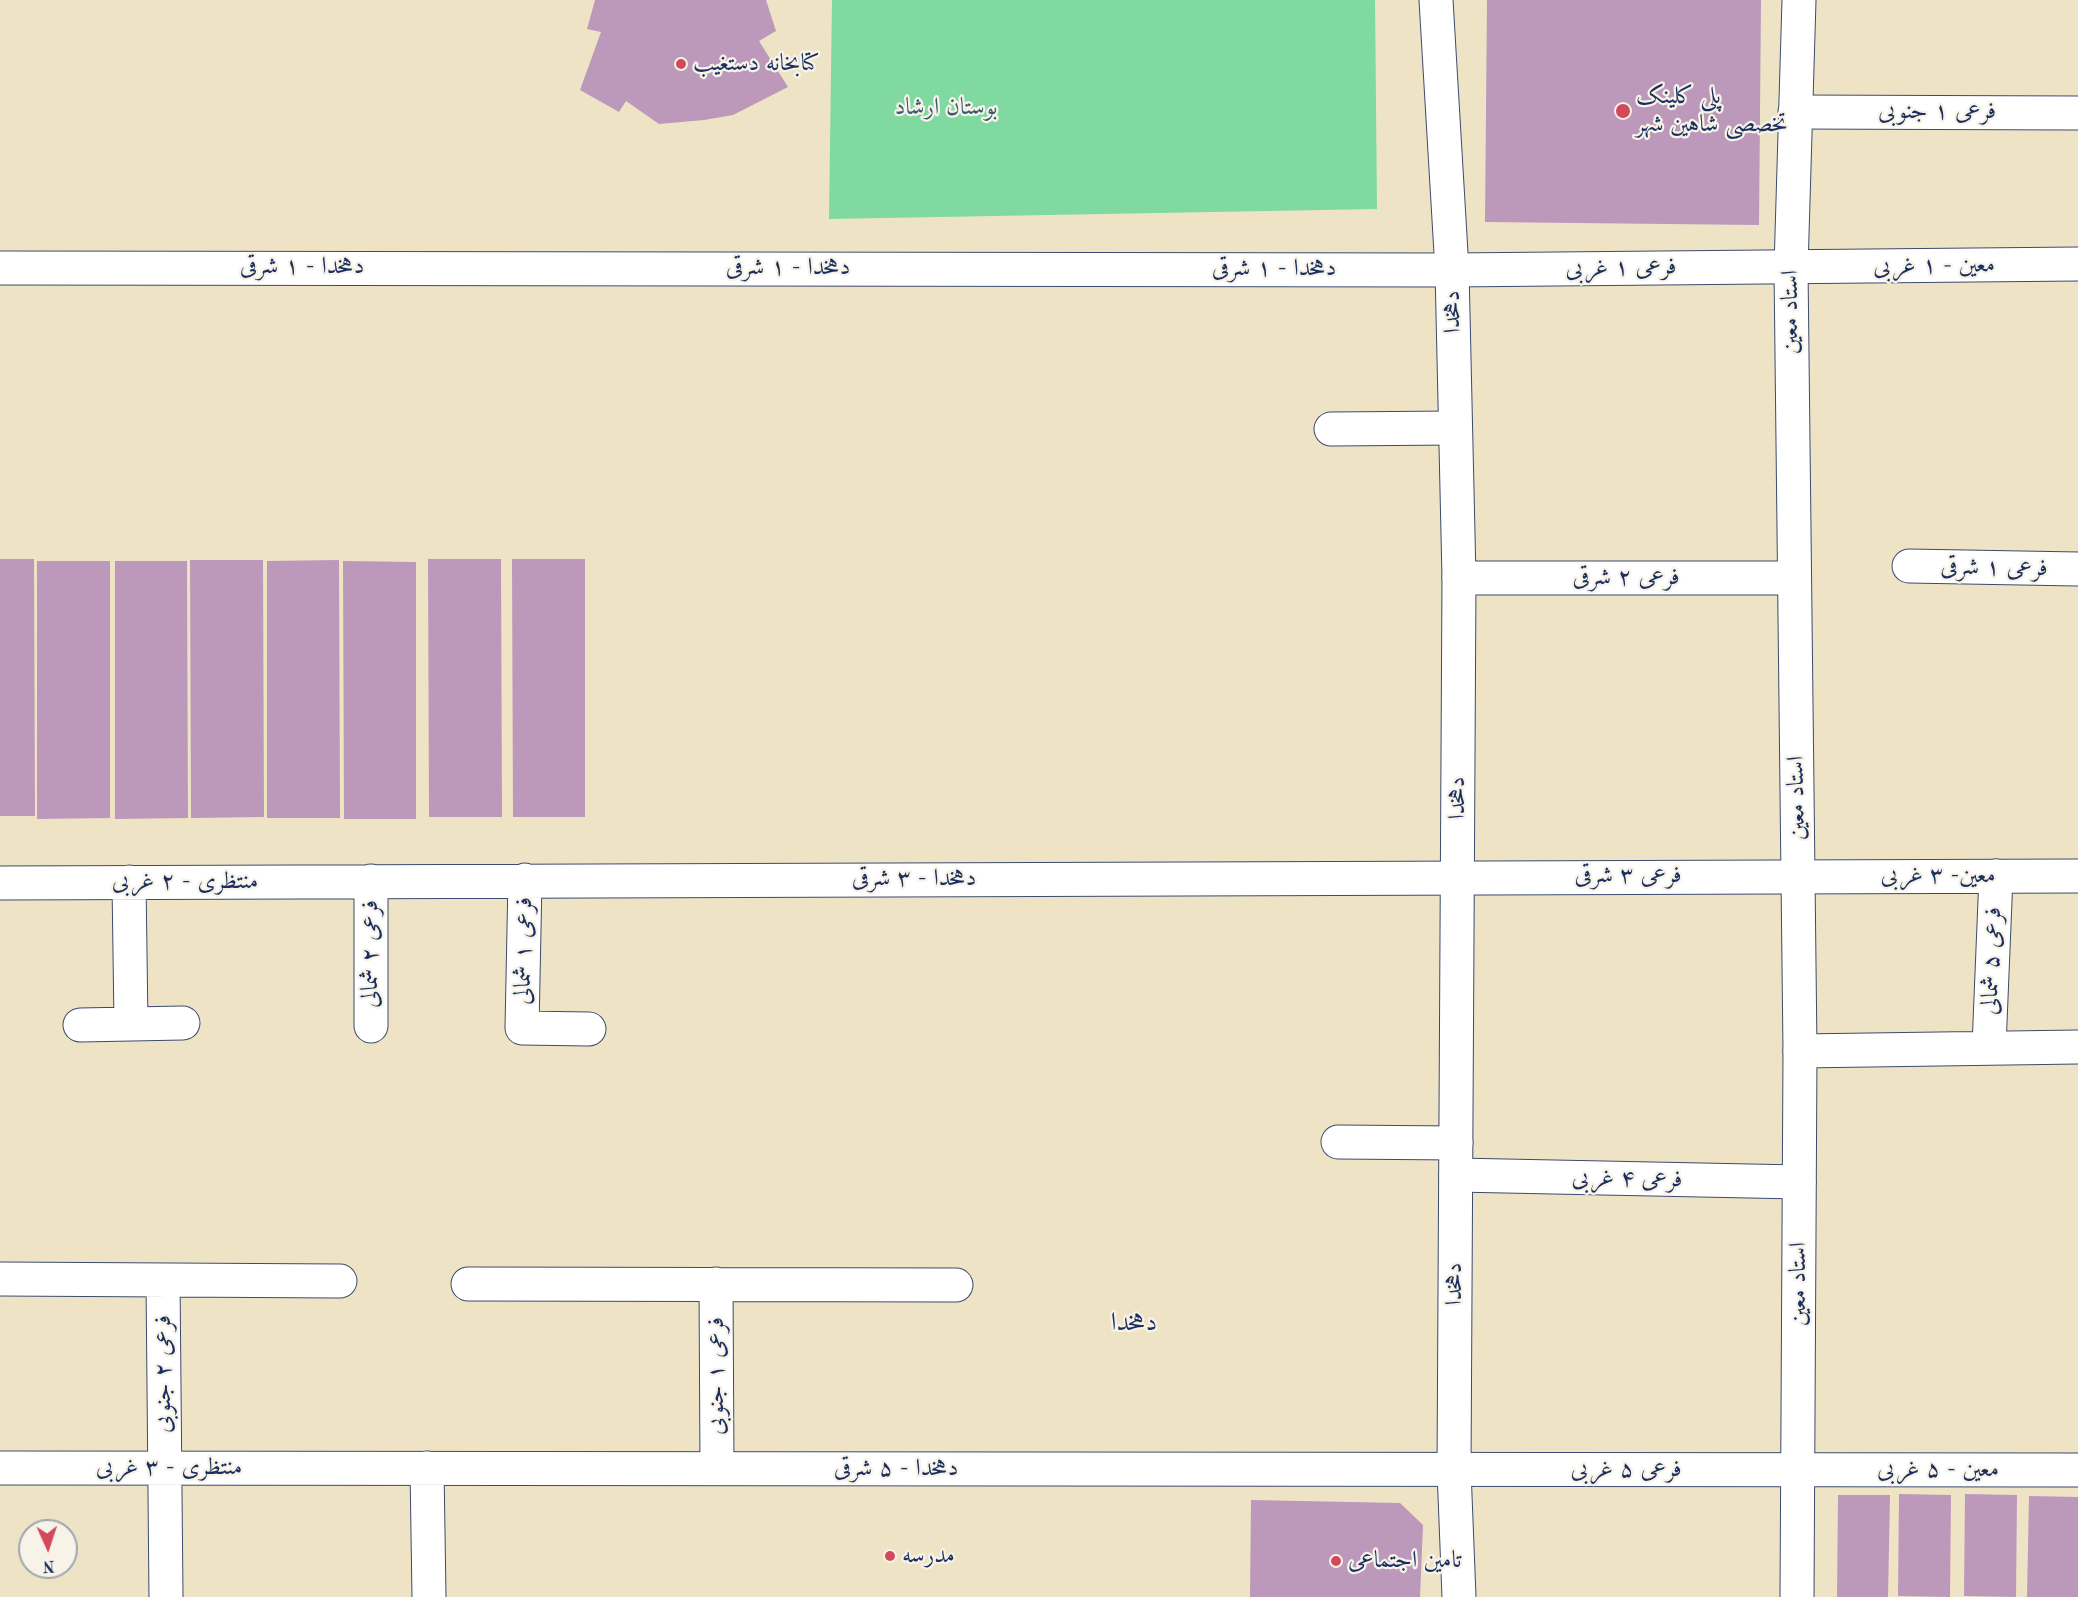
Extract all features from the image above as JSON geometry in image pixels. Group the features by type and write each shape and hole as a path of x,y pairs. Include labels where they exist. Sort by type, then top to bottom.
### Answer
{"street":[{"name":"دهخدا","path":"1436,0 1452,270 1459,578 1454,1470 1459,1597"},
{"name":"استاد معین","path":"1797,1597 1800,1051 1792,578 1791,268 1799,0"},
{"name":"فرعی ۱ جنوبی","path":"1795,112 2078,112"},
{"name":"معین - ۱ غربی","path":"1791,268 2078,264"},
{"name":"دهخدا - ۱ شرقی","path":"0,268 1452,270"},
{"name":"فرعی ۱ غربی","path":"1452,270 1791,268"},
{"path":"1331,429 1455,428"},
{"name":"فرعی ۱ شرقی","path":"1909,566 2078,569"},
{"name":"فرعی ۲ شرقی","path":"1459,578 1792,578"},
{"name":"فرعی ۳ شرقی","path":"1457,877 1798,876"},
{"name":"معین- ۳ غربی","path":"1798,876 2078,876"},
{"name":"فرعی ۵ شمالی","path":"1989,1047 1996,876"},
{"name":"دهخدا - ۳ شرقی","path":"371,881 1457,877"},
{"name":"فرعی ۱ شمالی","path":"525,880 522,1028 589,1029"},
{"name":"منتظری - ۲ غربی","path":"0,883 371,881"},
{"name":"فرعی ۲ شمالی","path":"371,881 371,1026"},
{"path":"129,882 132,1024"},
{"path":"80,1025 183,1023"},
{"path":"1800,1051 2078,1047"},
{"path":"1338,1142 1456,1143"},
{"name":"فرعی ۴ غربی","path":"1456,1175 1799,1182"},
{"path":"0,1279 340,1281"},
{"name":"فرعی ۲ جنوبی","path":"163,1280 164,1468"},
{"path":"468,1284 956,1285"},
{"name":"فرعی ۱ جنوبی","path":"716,1284 717,1468"},
{"name":"منتظری - ۳ غربی","path":"0,1468 338,1468"},
{"path":"164,1468 166,1597"},
{"name":"دهخدا - ۵ شرقی","path":"338,1468 1454,1470"},
{"path":"427,1468 429,1597"},
{"name":"فرعی ۵ غربی","path":"1454,1470 1798,1470"},
{"name":"معین - ۵ غربی","path":"1798,1470 2078,1470"}],"green space":[{"name":"بوستان ارشاد","path":"832,0 1375,0 1377,209 829,219"}],"building":[{"name":"کتابخانه دستغیب","path":"595,0 766,0 776,31 759,41 788,87 733,115 704,120 659,124 626,101 619,112 580,90 601,32 587,29"},
{"name":"پلی کلینک تخصصی شاهین شهر","path":"1487,0 1761,0 1759,225 1485,222"},
{"path":"0,559 34,559 35,816 0,816"},
{"path":"428,559 501,559 502,817 429,817"},
{"path":"512,559 585,559 585,817 513,817"},
{"path":"190,560 263,560 264,817 191,818"},
{"path":"339,560 340,818 267,818 267,561"},
{"path":"37,561 110,561 110,818 37,819"},
{"path":"115,561 187,561 188,818 115,819"},
{"path":"343,561 416,562 416,819 344,819"},
{"path":"1899,1494 1951,1495 1950,1597 1898,1596"},
{"path":"1965,1494 2017,1495 2016,1597 1964,1596"},
{"path":"1838,1495 1890,1495 1888,1597 1837,1597"},
{"path":"2029,1496 2078,1497 2078,1597 2027,1597"},
{"name":"تامین اجتماعی","path":"1251,1500 1400,1503 1423,1525 1420,1597 1250,1597"}],"place":[{"name":"کتابخانه دستغیب","path":"681,64"},
{"name":"پلی کلینک تخصصی شاهین شهر","path":"1623,111"},
{"name":"مدرسه","path":"890,1556"},
{"name":"تامین اجتماعی","path":"1336,1561"}],"district":[{"name":"دهخدا","path":"1134,1323"}]}
